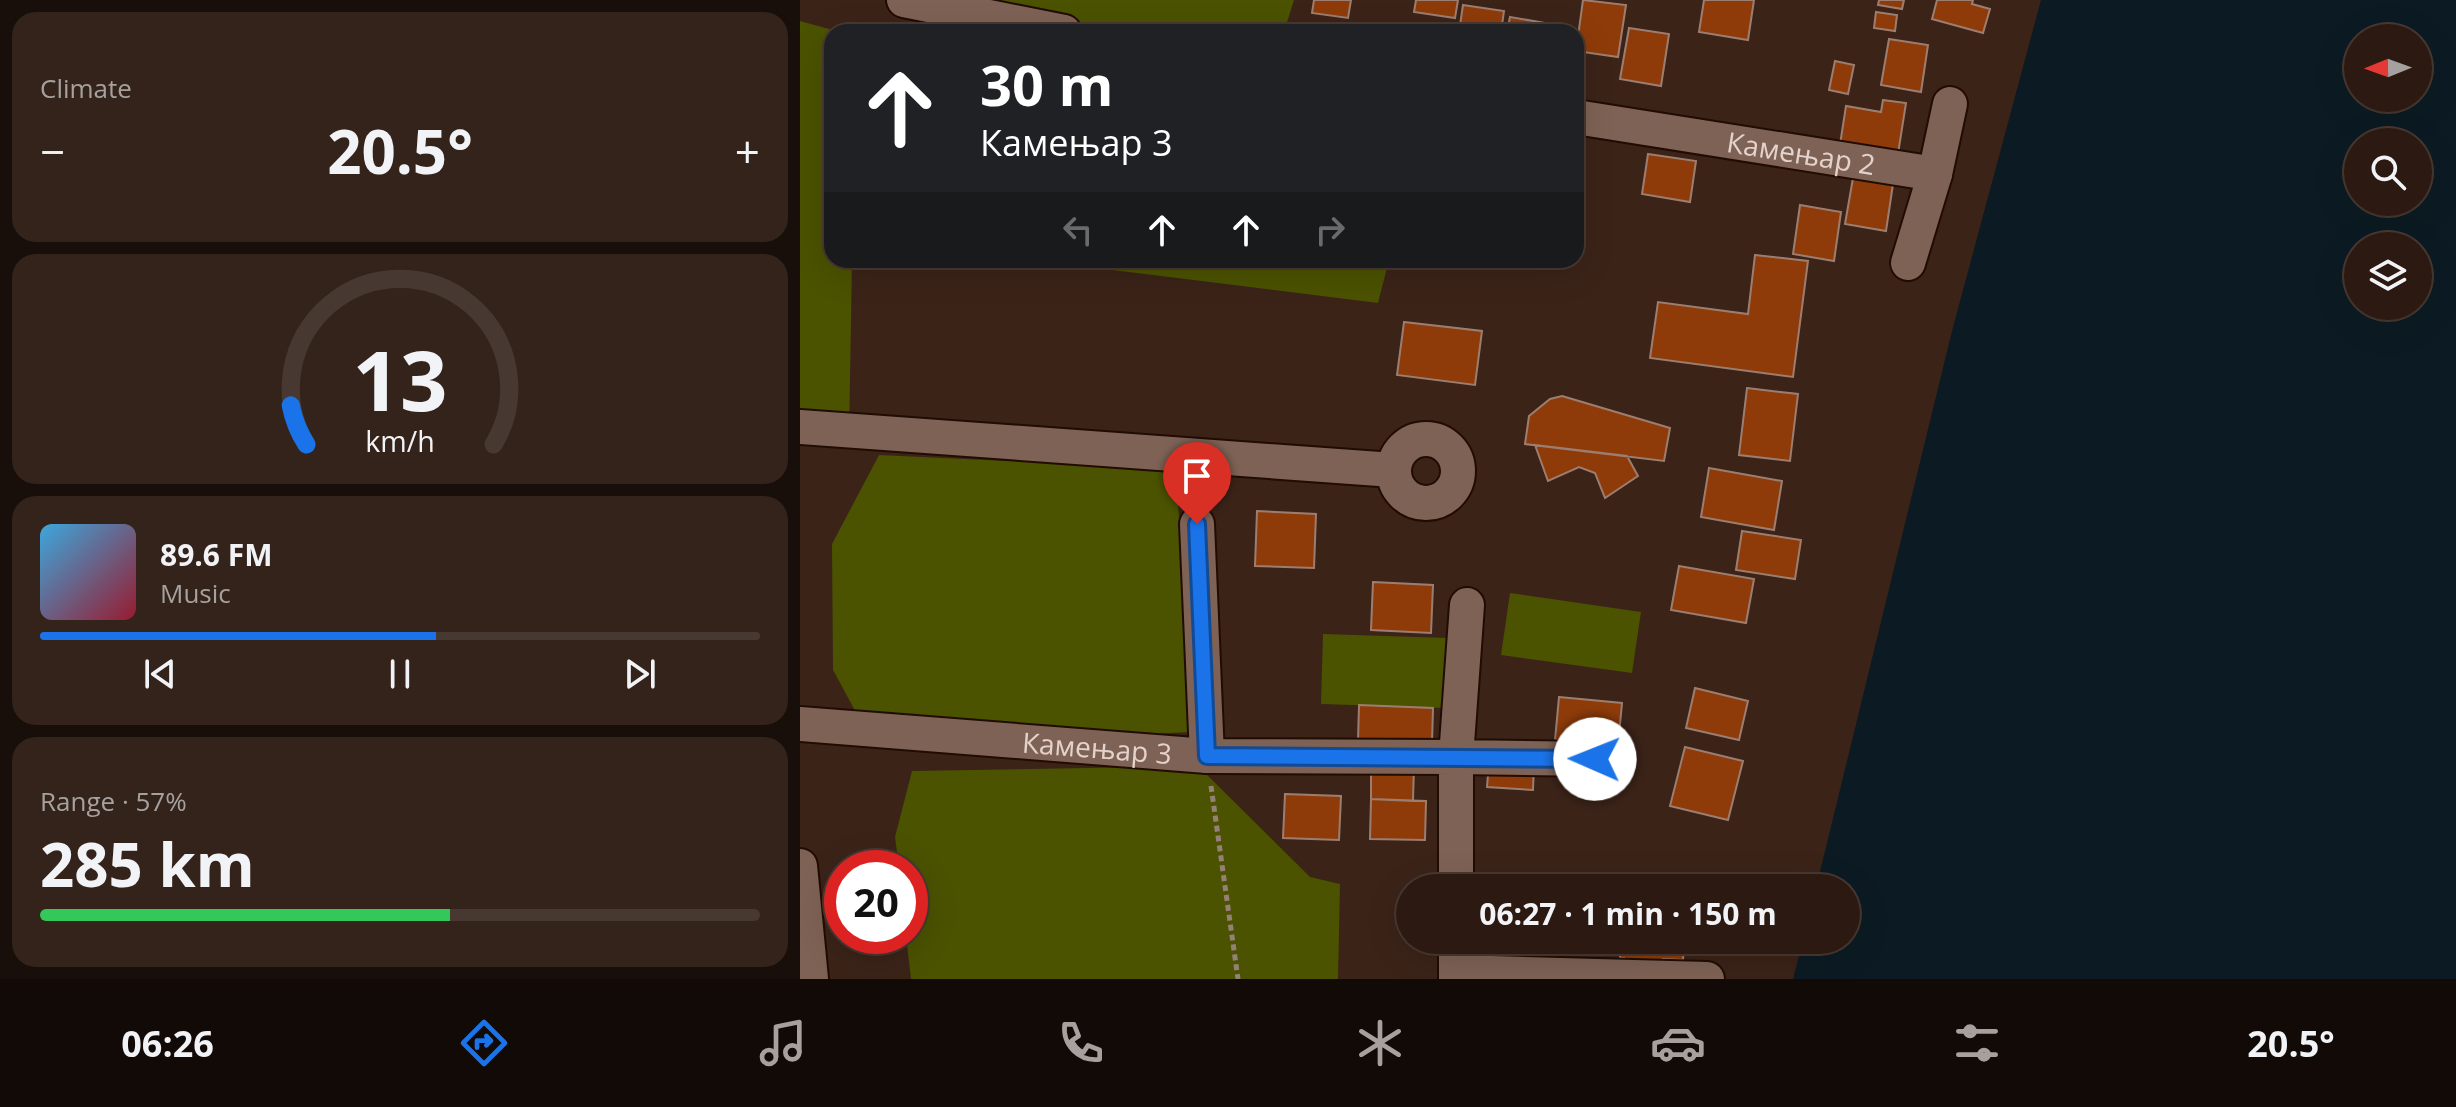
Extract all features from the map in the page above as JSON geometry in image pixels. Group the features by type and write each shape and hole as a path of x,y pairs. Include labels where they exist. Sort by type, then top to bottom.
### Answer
{"street":[{"path":"904,0 1024,24"},
{"path":"1908,263 1935,174 1950,104"},
{"name":"Камењар 2","path":"1584,118 1935,174"},
{"path":"800,427 1393,470"},
{"path":"1197,524 1207,756"},
{"path":"1456,874 1456,757 1467,605"},
{"name":"Камењар 3","path":"800,724 1207,756 1595,759"},
{"path":"800,866 811,979"},
{"path":"1456,964 1707,979"}],"path":[{"path":"1207,756 1238,979"}],"green space":[{"path":"942,0 1294,0 1286,24 1060,24"},
{"path":"800,21 824,28 824,268 852,268 849,440 800,413"},
{"path":"1096,268 1387,268 1378,303"},
{"path":"879,455 1176,469 1195,732 986,740 871,740 833,670 832,544"},
{"path":"1510,593 1641,612 1632,673 1501,655"},
{"path":"1323,634 1449,638 1446,708 1321,704"},
{"path":"1198,766 1310,877 1340,884 1338,979 911,979 908,954 928,954 928,850 897,850 895,837 912,771"}],"water":[{"path":"2041,0 2456,0 2456,979 1793,979 1799,954 1860,954 1860,874 1819,874 1952,331"}],"building":[{"path":"1314,0 1351,0 1348,18 1312,13"},
{"path":"1416,0 1458,0 1455,18 1414,12"},
{"path":"1583,0 1626,5 1618,57 1584,52 1584,24 1580,24"},
{"path":"1704,0 1754,0 1748,40 1699,32"},
{"path":"1879,0 1904,0 1902,9 1878,5"},
{"path":"1937,0 1973,0 1972,4 1990,9 1983,33 1932,19"},
{"path":"1463,5 1504,11 1502,24 1460,24"},
{"path":"1876,12 1897,15 1895,31 1874,28"},
{"path":"1510,17 1551,24 1509,24"},
{"path":"1629,28 1669,34 1661,86 1620,79"},
{"path":"1889,39 1928,45 1921,92 1881,85"},
{"path":"1835,61 1854,65 1848,94 1829,90"},
{"path":"1883,100 1906,103 1897,160 1839,151 1846,106 1881,112"},
{"path":"1648,154 1696,161 1690,202 1642,194"},
{"path":"1853,178 1893,184 1886,231 1845,224"},
{"path":"1800,205 1841,212 1834,261 1793,254"},
{"path":"1755,255 1808,261 1793,377 1650,358 1658,302 1748,314"},
{"path":"1404,322 1482,331 1475,385 1397,375"},
{"path":"1747,388 1798,394 1790,461 1739,455"},
{"path":"1562,396 1670,428 1664,461 1525,444 1529,416 1550,399"},
{"path":"1535,445 1627,456 1638,476 1605,498 1595,473 1579,467 1548,481"},
{"path":"1709,468 1782,481 1774,530 1701,517"},
{"path":"1257,511 1316,514 1314,568 1255,566"},
{"path":"1742,531 1801,540 1795,579 1736,570"},
{"path":"1679,566 1754,579 1746,623 1671,610"},
{"path":"1373,582 1433,585 1431,633 1371,630"},
{"path":"1695,688 1748,701 1739,740 1686,728"},
{"path":"1559,697 1622,703 1618,746 1555,740"},
{"path":"1359,705 1433,708 1432,743 1358,741"},
{"path":"1685,747 1743,761 1728,820 1670,806"},
{"path":"1489,762 1534,765 1533,790 1487,787"},
{"path":"1371,765 1414,765 1413,801 1371,799"},
{"path":"1285,794 1341,796 1339,840 1283,838"},
{"path":"1371,799 1426,801 1425,840 1370,839"},
{"path":"1490,954 1535,954 1535,960 1490,959"},
{"path":"1620,954 1683,954 1683,960 1663,959 1663,971 1623,969 1624,958 1620,958"}],"route":[{"path":"1197,524 1207,756 1595,759"}]}
